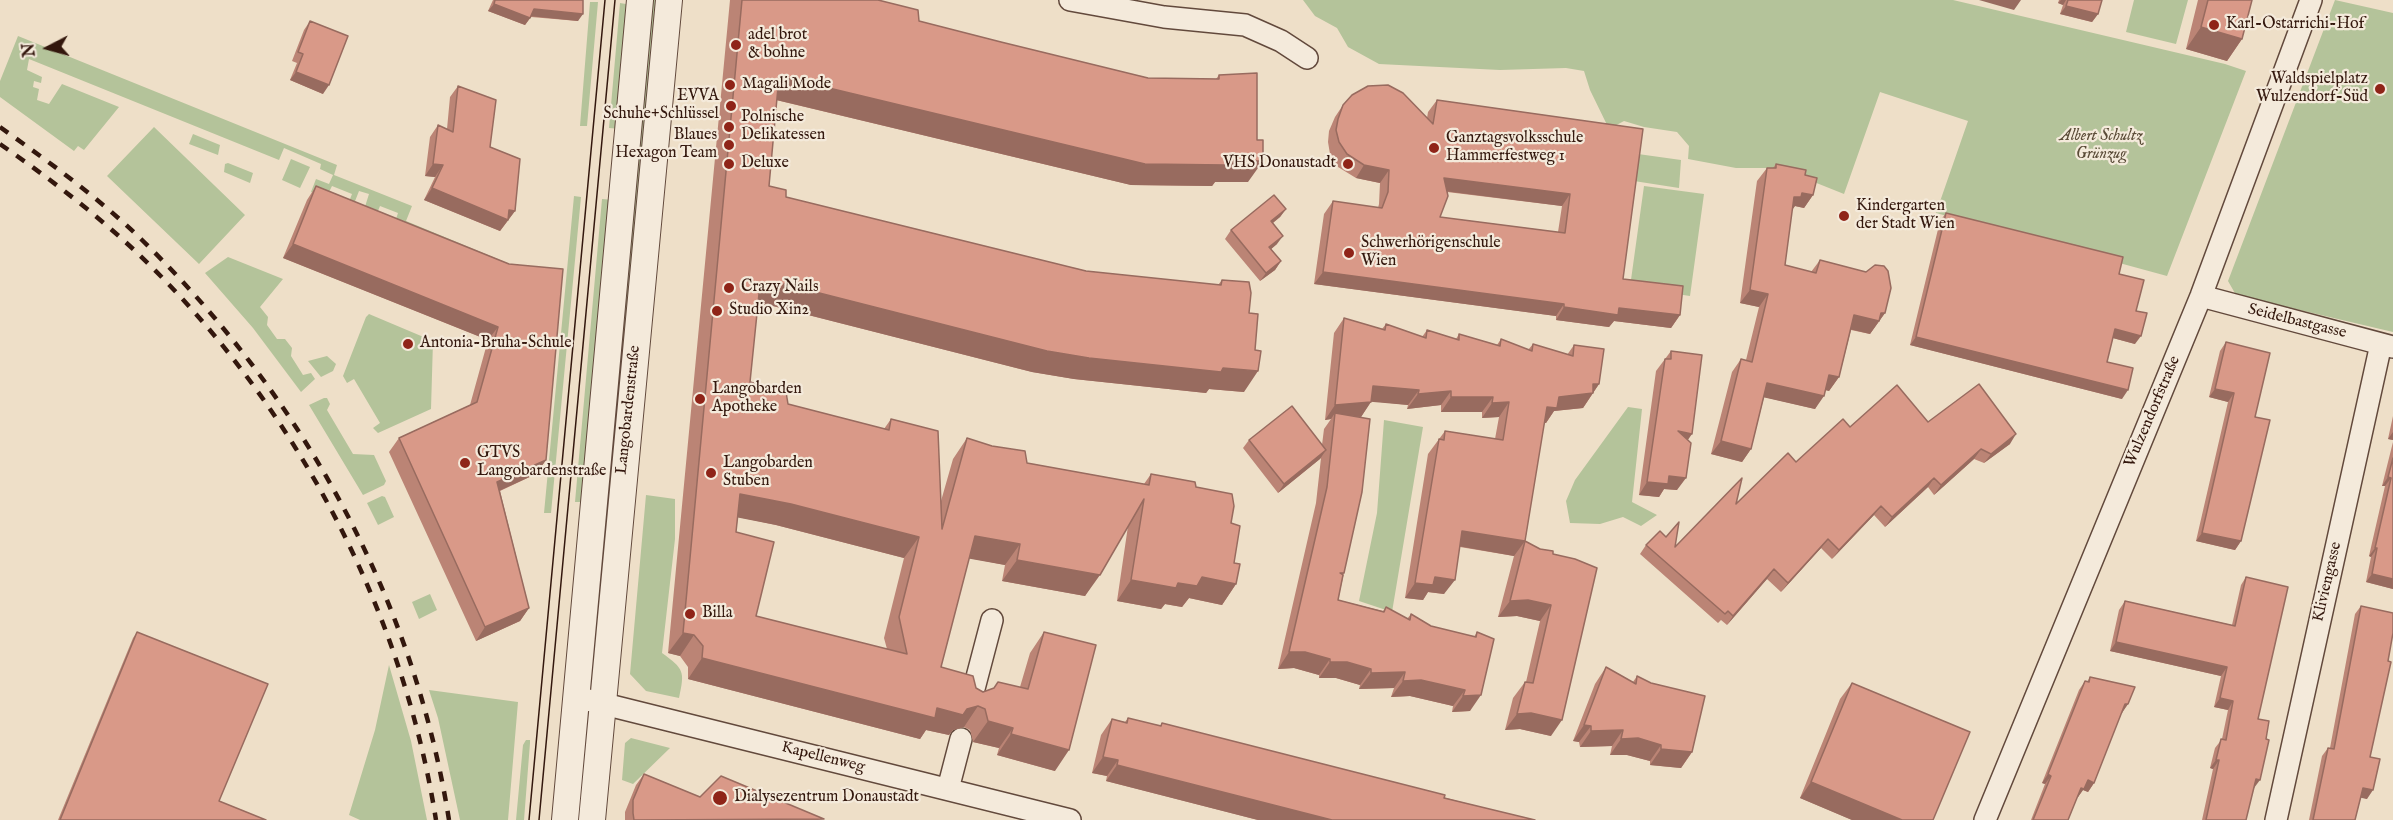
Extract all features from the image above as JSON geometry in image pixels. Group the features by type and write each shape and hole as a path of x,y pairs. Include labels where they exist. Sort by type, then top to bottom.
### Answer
{"street":[{"name":"Langobardenstraße","path":"565,820 640,0"},
{"name":"Langobardenstraße","path":"592,820 669,0"},
{"path":"1070,0 1164,17 1245,25 1281,41 1307,58"},
{"name":"Wulzendorfstraße","path":"1985,820 2201,296 2311,0"},
{"name":"Seidelbastgasse","path":"2201,296 2387,345"},
{"name":"Kliviengasse","path":"2276,820 2387,345"},
{"path":"971,700 992,620"},
{"name":"Kapellenweg","path":"576,698 602,702 1070,820"},
{"path":"948,789 961,739"}],"green space":[{"path":"645,0 661,0 601,643 595,642 604,548 601,522"},
{"name":"Albert Schultz Grünzug","path":"1303,0 1953,0 2225,64 2246,71 2167,276 1936,213 1968,121 1880,92 1844,194 1779,168 1736,168 1688,159 1689,146 1677,132 1644,127 1624,121 1609,129 1590,90 1584,71 1566,68 1500,70 1379,64 1348,47 1337,28 1315,16"},
{"path":"2134,0 2188,0 2176,44 2126,32"},
{"path":"2335,0 2393,13 2393,332 2236,295 2228,281"},
{"path":"590,2 598,2 587,126 580,126"},
{"path":"620,3 630,8 621,129 609,128"},
{"path":"18,36 337,165 334,175 412,206 406,221 510,264 507,271 394,225 398,213 380,206 375,218 363,213 369,194 359,191 352,209 347,207 352,194 332,186 326,198 311,192 316,179 329,184 333,175 320,169 321,164 284,148 279,160 29,59 27,70 42,77 41,83 34,81 33,87 39,89 37,100 49,104 62,84 119,107 84,150 78,146 74,151 0,97 0,81"},
{"path":"154,127 245,215 199,264 107,176"},
{"path":"193,134 220,145 218,155 189,144"},
{"path":"1638,154 1681,160 1679,188 1634,181"},
{"path":"291,159 310,167 300,188 282,180"},
{"path":"228,163 253,173 250,183 224,172 225,164"},
{"path":"1644,186 1704,194 1690,296 1630,287"},
{"path":"574,196 581,197 551,513 544,513"},
{"path":"602,199 614,200 583,502 575,502"},
{"path":"228,257 283,279 260,307 268,317 267,325 277,339 285,339 292,348 291,356 303,375 311,373 315,379 301,392 253,328 205,273"},
{"path":"369,314 433,341 431,409 378,433 373,428 380,423 354,379 347,383 343,376"},
{"path":"327,356 336,364 333,371 321,377 308,361"},
{"path":"327,398 330,404 327,410 353,454 374,455 386,481 384,485 363,495 309,405"},
{"path":"1628,407 1642,409 1632,502 1657,515 1641,526 1623,517 1600,524 1570,523 1566,501 1575,480"},
{"path":"1384,420 1423,427 1392,612 1359,601 1377,513"},
{"path":"646,495 675,499 675,539 662,653 681,671 682,682 679,698 646,691 630,674"},
{"path":"382,496 385,497 394,517 378,525 367,503"},
{"path":"430,594 437,610 419,619 412,602"},
{"path":"389,665 411,741 427,820 360,820 349,815 375,730"},
{"path":"429,690 518,702 508,820 460,820 438,718"},
{"path":"631,738 670,748 633,784 622,780 625,743"},
{"path":"526,740 530,740 530,743 524,820 516,820 523,745"}],"building":[{"path":"495,0 583,0 583,14 534,9 530,18 494,4"},
{"path":"742,0 878,0 918,10 919,21 1148,78 1219,79 1219,75 1257,73 1257,140 1263,140 1263,161 1228,161 1226,165 1145,164 779,76 769,186 786,190 786,197 1086,271 1221,285 1222,280 1249,282 1251,293 1249,313 1258,314 1255,350 1261,351 1258,371 1223,368 1221,372 1089,358 1047,351 784,284 780,290 760,284 750,382 786,392 788,404 889,430 891,419 938,431 942,529 967,438 992,446 1025,451 1027,463 1149,485 1151,474 1195,482 1196,487 1232,494 1234,506 1231,523 1240,526 1234,563 1240,564 1236,584 1202,577 1197,586 1178,583 1176,588 1131,580 1144,499 1100,575 1017,560 1020,544 975,536 941,667 973,676 976,688 983,692 994,688 998,682 1028,689 1044,632 1096,645 1069,750 1011,734 1013,728 988,721 985,709 978,706 967,709 963,715 937,708 935,718 702,658 703,646 694,635 683,633","holes":["740,494 791,504 919,537 899,617 907,654 756,616 774,542 736,532"]},
{"path":"2068,0 2102,0 2098,14 2066,6"},
{"path":"2208,0 2252,0 2242,39 2201,27"},
{"path":"310,21 348,36 329,85 296,72 303,54 298,52"},
{"path":"1388,85 1403,93 1433,124 1437,100 1643,129 1623,279 1683,286 1680,315 1619,308 1618,315 1564,307 1564,304 1323,272 1333,201 1382,208 1388,192 1389,170 1364,165 1347,154 1339,142 1336,130 1343,105 1352,95 1368,86","holes":["1444,178 1570,194 1565,233 1440,217 1448,196"]},
{"path":"458,86 496,100 490,147 520,159 515,211 509,210 508,220 432,188 443,165 433,164 438,125 453,132"},
{"path":"1776,164 1806,170 1805,175 1817,178 1813,195 1802,193 1801,197 1794,197 1785,265 1816,273 1820,260 1866,272 1875,265 1884,266 1888,271 1891,288 1885,313 1881,313 1879,321 1854,315 1839,377 1829,375 1824,396 1767,383 1751,449 1721,441 1741,359 1752,362 1768,294 1750,290 1767,168 1776,168"},
{"path":"316,186 509,264 563,269 546,460 497,482 529,608 485,627 399,438 477,402 498,327 293,244"},
{"path":"1274,195 1286,209 1271,221 1283,236 1269,247 1281,261 1266,273 1231,230"},
{"path":"1946,213 2123,257 2119,274 2144,280 2136,311 2147,313 2141,336 2115,329 2107,362 2133,368 2128,390 1916,337"},
{"path":"1344,318 1385,330 1386,324 1426,338 1427,330 1459,340 1459,334 1500,346 1501,339 1532,351 1533,344 1573,356 1574,345 1604,349 1599,384 1593,384 1593,393 1559,397 1557,408 1547,407 1525,541 1462,531 1455,580 1435,577 1433,585 1415,583 1439,439 1444,440 1445,431 1503,440 1509,402 1492,403 1493,397 1451,397 1451,391 1418,394 1419,390 1373,386 1371,402 1335,405"},
{"path":"2226,342 2270,353 2255,417 2270,420 2241,541 2202,533 2234,393 2215,389"},
{"path":"1671,351 1702,355 1692,434 1678,431 1691,443 1686,478 1669,476 1668,484 1647,482 1665,359 1671,359"},
{"path":"1979,384 2016,434 1991,454 1981,449 1941,485 1934,478 1892,517 1881,506 1839,550 1828,539 1788,583 1774,569 1733,616 1728,611 1725,614 1646,545 1660,531 1666,537 1679,522 1675,547 1742,478 1736,504 1788,453 1796,462 1843,419 1850,427 1897,385 1928,422"},
{"path":"1292,406 1326,450 1284,484 1249,440"},
{"path":"1335,413 1370,419 1362,492 1344,573 1340,573 1343,575 1338,600 1384,612 1386,607 1410,620 1411,614 1431,626 1476,637 1477,632 1494,639 1481,695 1463,696 1465,690 1421,680 1403,681 1405,672 1371,673 1371,669 1347,662 1330,662 1330,659 1305,652 1289,652 1327,487"},
{"path":"2393,458 2393,579 2372,574"},
{"path":"1525,541 1540,549 1553,551 1553,554 1575,559 1597,568 1562,720 1531,713 1517,714 1525,682 1533,683 1551,605 1528,600 1510,601"},
{"path":"2246,577 2288,587 2258,719 2269,721 2266,739 2269,740 2260,780 2256,779 2246,820 2206,820 2219,760 2216,760 2221,739 2226,740 2233,701 2220,698 2227,667 2116,642 2125,601 2235,626"},
{"path":"2361,606 2393,613 2393,633 2388,661 2391,662 2370,757 2380,759 2373,790 2363,788 2355,820 2313,820 2328,748 2334,749"},
{"path":"137,632 268,684 219,801 266,820 60,820"},
{"path":"1606,667 1636,684 1637,676 1651,683 1705,696 1692,752 1661,749 1661,745 1638,738 1621,739 1623,730 1591,731 1591,726 1584,725"},
{"path":"2090,677 2135,687 2128,704 2125,704 2094,783 2088,780 2084,789 2081,788 2068,820 2033,820 2051,776 2048,774 2085,681 2089,682"},
{"path":"1852,683 1970,732 1933,820 1902,820 1811,782"},
{"path":"1128,718 1161,726 1162,723 1535,820 1332,820 1117,765 1118,760 1103,757 1112,719 1127,723"},
{"path":"644,774 700,797 721,776 824,819 634,820 633,800"}],"tram line":[{"path":"529,820 605,0"},
{"path":"539,820 615,0"}],"railway":[{"path":"0,127 91,195 142,240 200,301 253,365 300,434 342,506 379,580 409,658 432,738 449,820"},
{"path":"0,144 68,194 132,248 189,307 242,370 289,438 331,509 367,584 397,661 420,740 436,820"}],"place":[{"name":"Karl-Ostarrichi-Hof","path":"2214,25"},
{"name":"adel brot & bohne","path":"736,45"},
{"name":"Magali Mode","path":"730,85"},
{"name":"Waldspielplatz Wulzendorf-Süd","path":"2380,89"},
{"name":"EVVA Schuhe+Schlüssel","path":"731,106"},
{"name":"Polnische Delikatessen","path":"729,127"},
{"name":"Blaues Hexagon Team","path":"729,145"},
{"name":"Ganztagsvolksschule Hammerfestweg 1","path":"1434,148"},
{"name":"Deluxe","path":"729,164"},
{"name":"VHS Donaustadt","path":"1348,164"},
{"name":"Kindergarten der Stadt Wien","path":"1844,216"},
{"name":"Schwerhörigenschule Wien","path":"1349,253"},
{"name":"Crazy Nails","path":"729,288"},
{"name":"Studio Xin2","path":"717,311"},
{"name":"Antonia-Bruha-Schule","path":"408,344"},
{"name":"Langobarden Apotheke","path":"700,399"},
{"name":"GTVS Langobardenstraße","path":"465,463"},
{"name":"Langobarden Stuben","path":"711,473"},
{"name":"Billa","path":"690,614"},
{"name":"Dialysezentrum Donaustadt","path":"720,798"}]}
